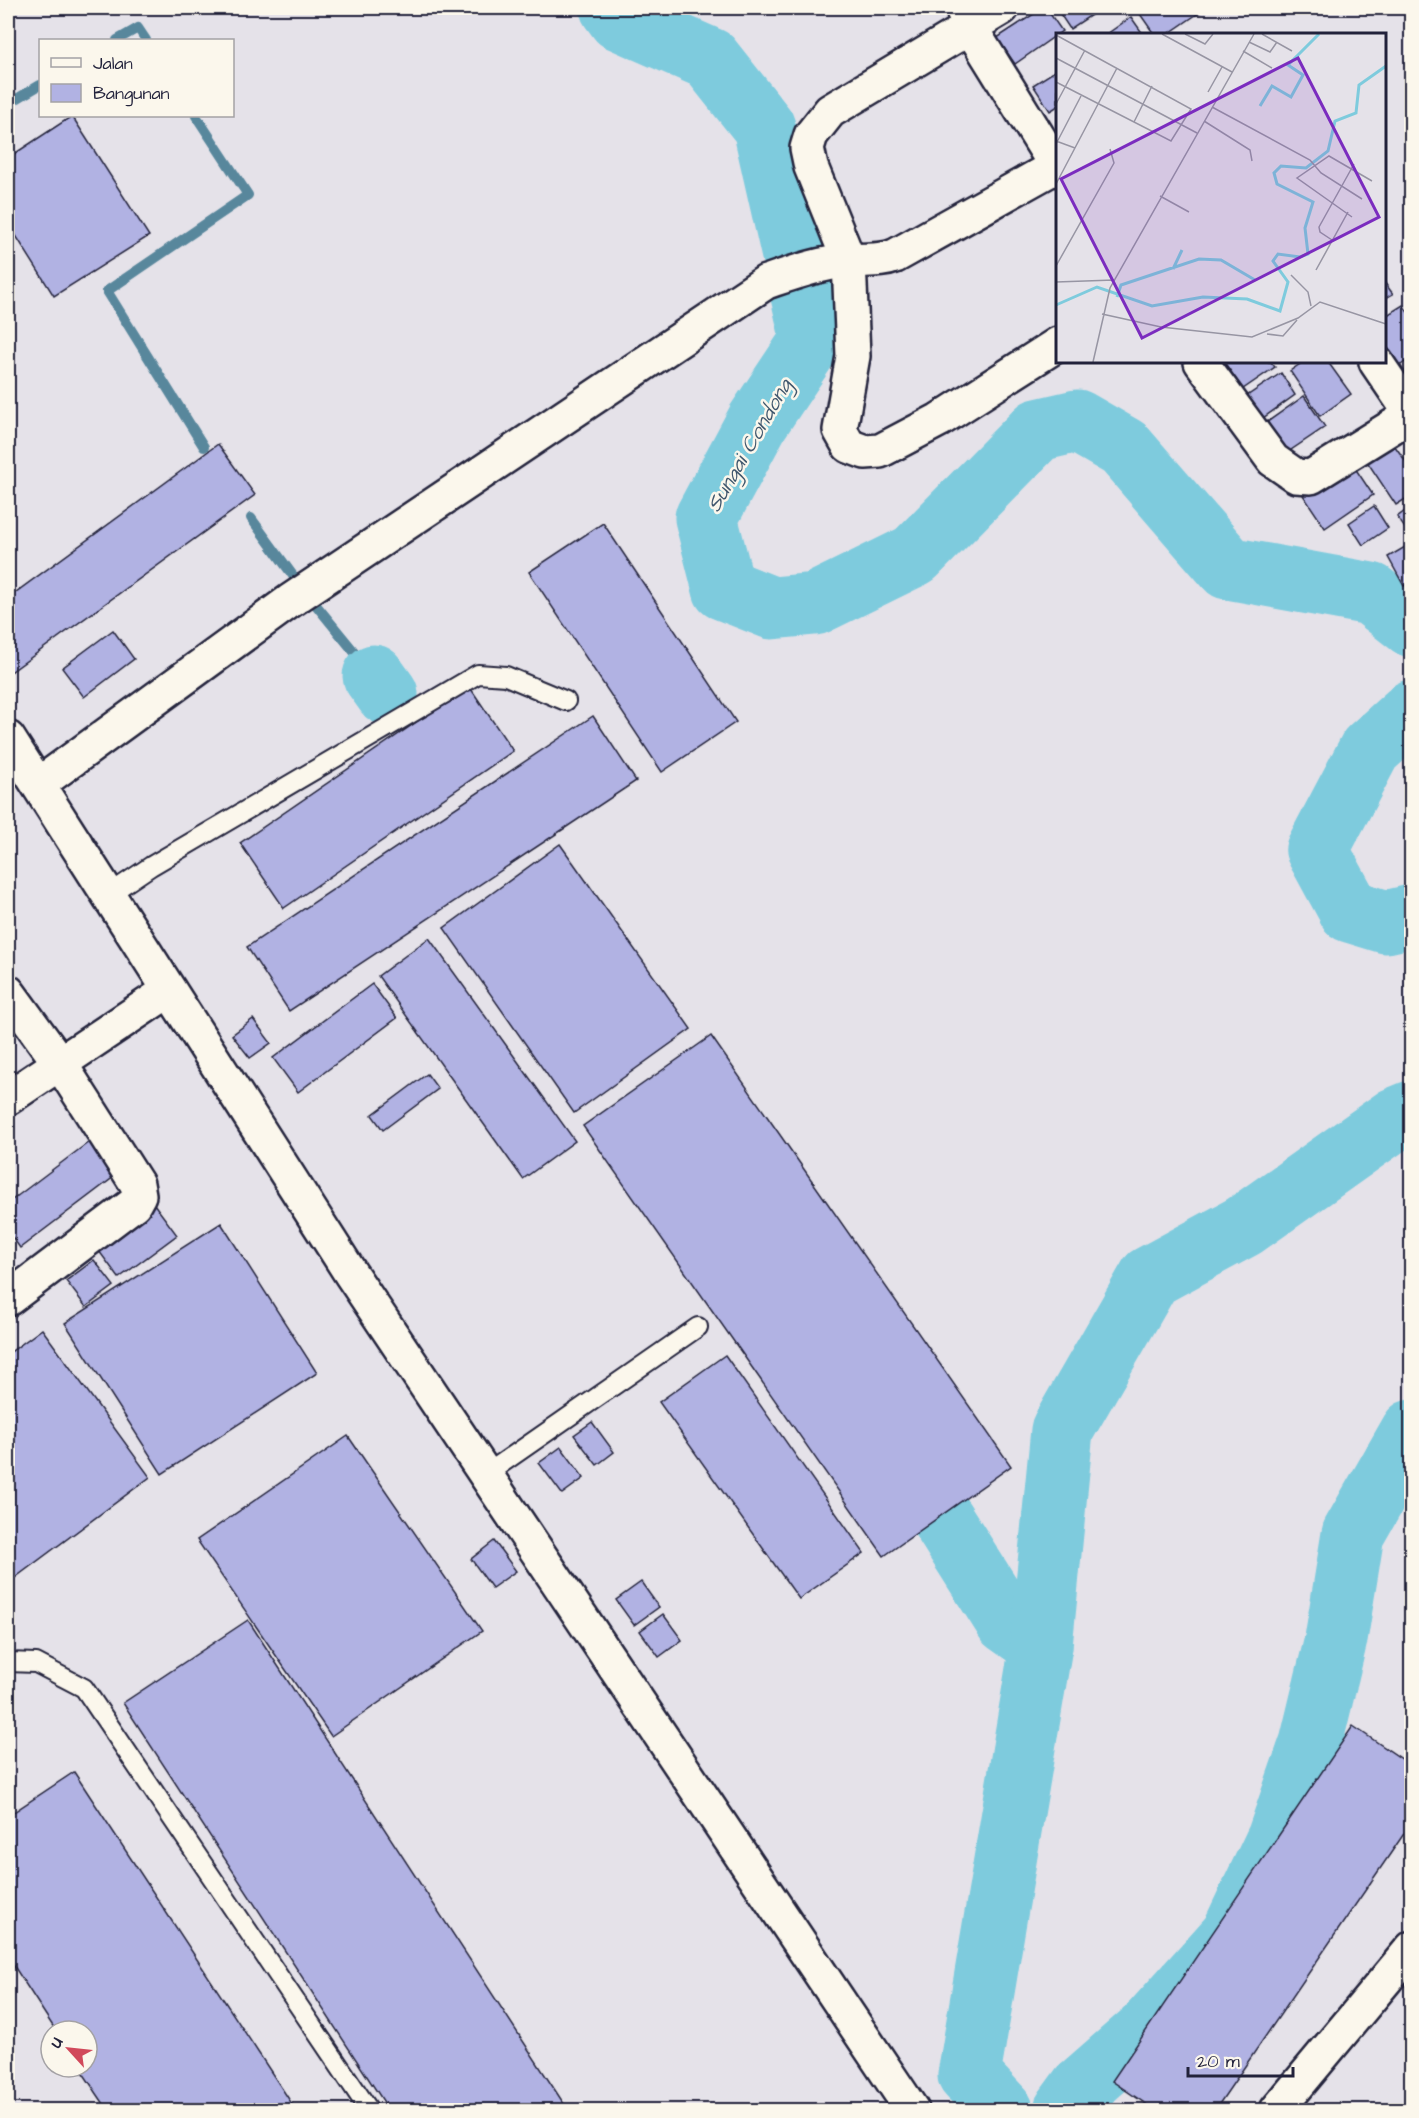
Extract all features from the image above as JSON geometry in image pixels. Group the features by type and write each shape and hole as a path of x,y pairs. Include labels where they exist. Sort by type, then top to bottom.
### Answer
{"street":[{"path":"1002,8 966,17 830,111 811,135 807,148 810,167 849,261 853,356 840,430 849,446 865,452 880,451 939,420 1056,345"},
{"path":"966,17 1056,165"},
{"path":"39,784 290,601 766,282 817,266 849,261 883,261 1056,168"},
{"path":"1202,363 1273,460 1296,476 1311,477 1411,415 1377,363"},
{"path":"8,738 168,991 485,1475 909,2110"},
{"path":"8,1098 168,991"},
{"path":"8,992 59,1062 138,1184 139,1195 134,1204 8,1299"},
{"path":"1277,2110 1412,1948"}],"lane":[{"path":"108,896 151,866 477,674 506,676 566,701"},
{"path":"485,1475 698,1327"},
{"path":"8,1662 36,1663 84,1688 369,2110"}],"building":[{"path":"1043,8 1046,8 1062,31 1056,33 1015,64 997,38"},
{"path":"1056,8 1102,8 1070,29"},
{"path":"1149,8 1206,8 1169,33 1153,33 1140,14"},
{"path":"1131,17 1142,33 1108,33"},
{"path":"1056,70 1056,107 1050,111 1033,85"},
{"path":"73,117 149,236 54,296 8,223 8,158"},
{"path":"1386,285 1393,294 1386,298"},
{"path":"1403,305 1412,318 1412,357 1398,367 1386,349 1386,316"},
{"path":"1225,363 1272,363 1275,367 1243,389"},
{"path":"1302,363 1329,363 1351,394 1320,416 1290,371"},
{"path":"1281,373 1295,395 1256,423 1241,400"},
{"path":"1304,396 1325,427 1276,460 1256,430"},
{"path":"1392,442 1412,470 1412,495 1396,505 1366,460"},
{"path":"218,444 255,495 8,674 8,598"},
{"path":"1349,459 1373,495 1325,528 1301,492"},
{"path":"1374,506 1388,528 1363,545 1349,523"},
{"path":"1412,506 1412,538 1397,517"},
{"path":"603,523 736,722 662,772 529,572"},
{"path":"1405,547 1412,558 1412,582 1404,586 1388,557"},
{"path":"113,630 134,659 84,697 62,668"},
{"path":"469,686 513,751 284,908 240,843"},
{"path":"593,716 636,781 289,1011 247,947"},
{"path":"560,844 691,1029 574,1113 444,928"},
{"path":"429,938 575,1141 523,1179 378,976"},
{"path":"372,984 397,1018 298,1092 273,1058"},
{"path":"253,1019 271,1043 250,1058 232,1035"},
{"path":"711,1036 1011,1466 884,1556 583,1126"},
{"path":"427,1074 438,1089 383,1130 372,1115"},
{"path":"97,1136 123,1170 20,1248 8,1231 8,1203"},
{"path":"151,1200 177,1235 119,1278 93,1243"},
{"path":"221,1223 317,1373 162,1474 65,1323"},
{"path":"94,1260 114,1286 86,1307 66,1281"},
{"path":"42,1329 150,1477 8,1583 8,1354"},
{"path":"725,1355 864,1553 799,1599 659,1402"},
{"path":"592,1422 614,1452 597,1465 574,1435"},
{"path":"348,1436 482,1631 331,1736 197,1540"},
{"path":"561,1447 584,1478 562,1494 539,1463"},
{"path":"494,1541 516,1571 492,1588 471,1559"},
{"path":"641,1582 659,1607 634,1625 616,1600"},
{"path":"663,1614 682,1640 659,1657 640,1631"},
{"path":"248,1620 568,2110 389,2110 123,1703"},
{"path":"1353,1726 1412,1766 1412,1822 1215,2110 1155,2110 1112,2081"},
{"path":"74,1772 296,2110 108,2110 87,2079 99,2079 99,2019 48,2019 8,1957 8,1816"}],"waterway":[{"name":"Sungai Condong","path":"611,8 619,19 710,59 764,127 812,340 758,421 706,518 724,589 772,608 815,604 915,555 1038,430 1077,421 1124,448 1228,568 1371,594 1412,626"},
{"path":"119,39 138,28 145,39"},
{"path":"8,86 13,101 39,86"},
{"path":"197,117 248,195 107,291 204,447"},
{"path":"251,518 294,577"},
{"path":"316,605 374,676"},
{"path":"374,676 387,694"},
{"path":"1412,711 1370,749 1317,850 1350,911 1386,922 1412,916"},
{"path":"1002,2110 969,2075 1041,1646 1062,1430 1150,1277 1244,1226 1395,1119 1412,1112"},
{"path":"1065,2110 1081,2088 1146,2031 1232,1935 1278,1838 1311,1743 1336,1639 1353,1534 1412,1431"},
{"path":"942,1519 1007,1622 1041,1646"}]}
